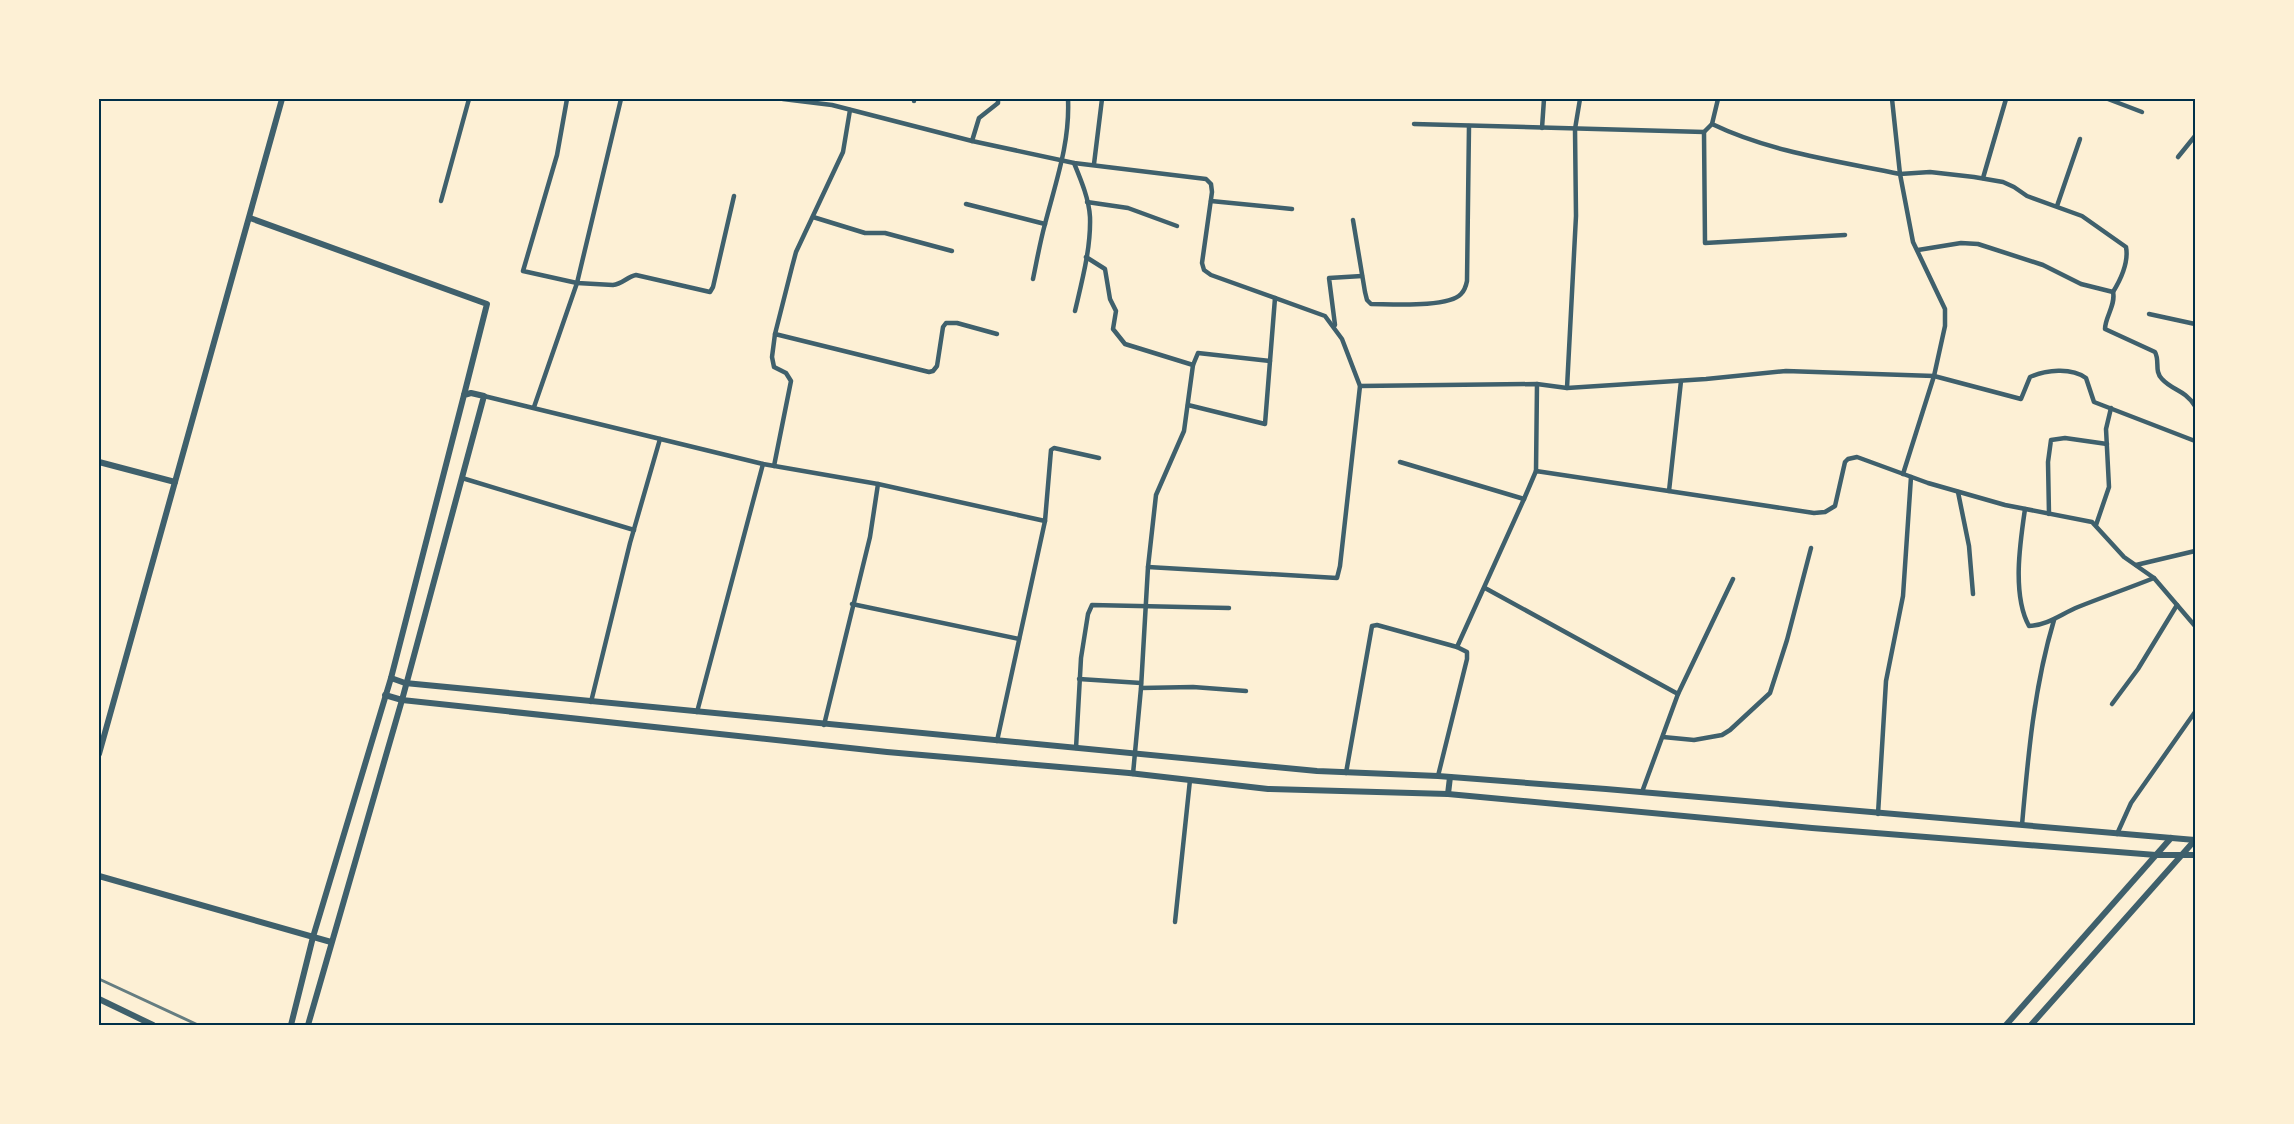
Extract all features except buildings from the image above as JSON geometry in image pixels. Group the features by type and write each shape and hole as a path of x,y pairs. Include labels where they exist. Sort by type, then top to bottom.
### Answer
{"street":[{"path":"99,753 282,99"},
{"path":"441,201 469,99"},
{"path":"567,99 556,156 523,271 577,283 619,285 629,277 636,275 710,292 734,196"},
{"path":"534,407 577,283 621,99"},
{"path":"783,99 818,101 972,141 1074,163 1206,179 1211,184 1211,201 1202,263 1204,270 1211,275 1324,316 1335,328 1342,339 1360,386 1337,578 1148,567"},
{"path":"972,141 979,118 998,104 998,99"},
{"path":"1032,279 1063,160 1068,132 1068,99"},
{"path":"1094,164 1102,99"},
{"path":"1542,128 1544,99"},
{"path":"1567,388 1576,216 1575,129 1580,99"},
{"path":"1718,99 1712,124 1704,132 1705,243 1845,235"},
{"path":"1892,99 1900,174 1913,242 1945,309 1945,326 1934,376 1903,474"},
{"path":"1983,178 2005,99"},
{"path":"2108,99 2142,112"},
{"path":"774,466 791,381 786,373 774,367 772,357 775,334 796,252 843,152 850,110"},
{"path":"1414,124 1704,132"},
{"path":"1712,124 1737,136 1792,151 1900,174 1930,172 1983,178 2011,185 2027,196 2087,219 2126,247 2127,255 2122,275 2113,292 2114,299 2105,329 2109,333 2155,352 2160,377 2186,394 2195,406"},
{"path":"1353,220 1367,300 1371,304 1432,304 1445,302 1461,295 1467,281 1469,126"},
{"path":"2178,157 2195,136"},
{"path":"2057,206 2080,139"},
{"path":"1074,163 1088,202 1090,216 1086,258 1075,310"},
{"path":"1211,201 1292,209"},
{"path":"1088,202 1128,208 1177,226"},
{"path":"966,204 1045,224"},
{"path":"813,217 865,232 885,233 952,251"},
{"path":"250,218 487,304 391,678 313,937 291,1025"},
{"path":"1918,250 1960,243 1978,244 2043,265 2081,284 2113,292"},
{"path":"1086,258 1105,269 1110,299 1116,311 1113,329 1125,344 1193,365"},
{"path":"1335,328 1329,278 1362,276"},
{"path":"1188,405 1265,424 1275,298"},
{"path":"2149,314 2195,324"},
{"path":"775,334 929,372 937,366 943,327 946,323 951,322 997,334"},
{"path":"1133,774 1148,567 1156,495 1184,431 1193,365 1198,353 1270,361"},
{"path":"1360,386 1537,384 1567,388 1786,371 1934,376 2021,399 2027,381 2032,376 2049,371 2072,372 2086,378 2094,402 2195,441"},
{"path":"1670,491 1680,381"},
{"path":"1457,647 1536,471 1537,384"},
{"path":"464,395 471,393 534,407 763,464 878,484 1045,521"},
{"path":"308,1025 402,700 484,396"},
{"path":"2096,525 2109,487 2106,444 2111,408"},
{"path":"2049,514 2048,462 2051,440 2065,438 2106,444"},
{"path":"591,702 634,530 660,439"},
{"path":"998,741 1045,521 1052,449 1054,447 1099,458"},
{"path":"1536,471 1814,513 1825,512 1835,506 1844,466 1848,459 1857,457 1958,492 2025,509 2086,520 2096,525 2121,554 2154,578 2195,626"},
{"path":"99,462 175,482"},
{"path":"1400,462 1524,499"},
{"path":"697,712 763,464"},
{"path":"1878,814 1886,681 1903,596 1911,477"},
{"path":"462,478 634,530"},
{"path":"824,725 870,537 878,484"},
{"path":"1958,492 1969,546 1973,594"},
{"path":"2025,509 2018,558 2020,592 2029,626 2054,620 2070,610 2154,578"},
{"path":"1663,737 1694,740 1722,735 1770,693 1787,640 1811,548"},
{"path":"2136,566 2195,551"},
{"path":"1642,792 1678,694 1733,579"},
{"path":"1485,588 1678,694"},
{"path":"852,604 1019,639"},
{"path":"1076,748 1079,679 1088,614 1092,605 1229,608"},
{"path":"2112,704 2139,669 2177,605"},
{"path":"2022,825 2030,731 2054,620"},
{"path":"1346,773 1372,626 1377,625 1457,647 1467,652 1438,776"},
{"path":"391,678 405,683 591,702 1346,773 1438,776 1642,792 2195,840"},
{"path":"1079,679 1246,691"},
{"path":"385,695 402,700 887,752 1133,774 1268,789 1448,794 1812,828 2156,855 2195,855"},
{"path":"2117,834 2131,802 2195,712"},
{"path":"1448,794 1450,777"},
{"path":"1175,922 1190,780"},
{"path":"2007,1025 2171,838"},
{"path":"2031,1025 2195,840"},
{"path":"99,876 331,942"},
{"path":"99,999 153,1025"}],"railway":[{"path":"99,979 198,1025"}]}
